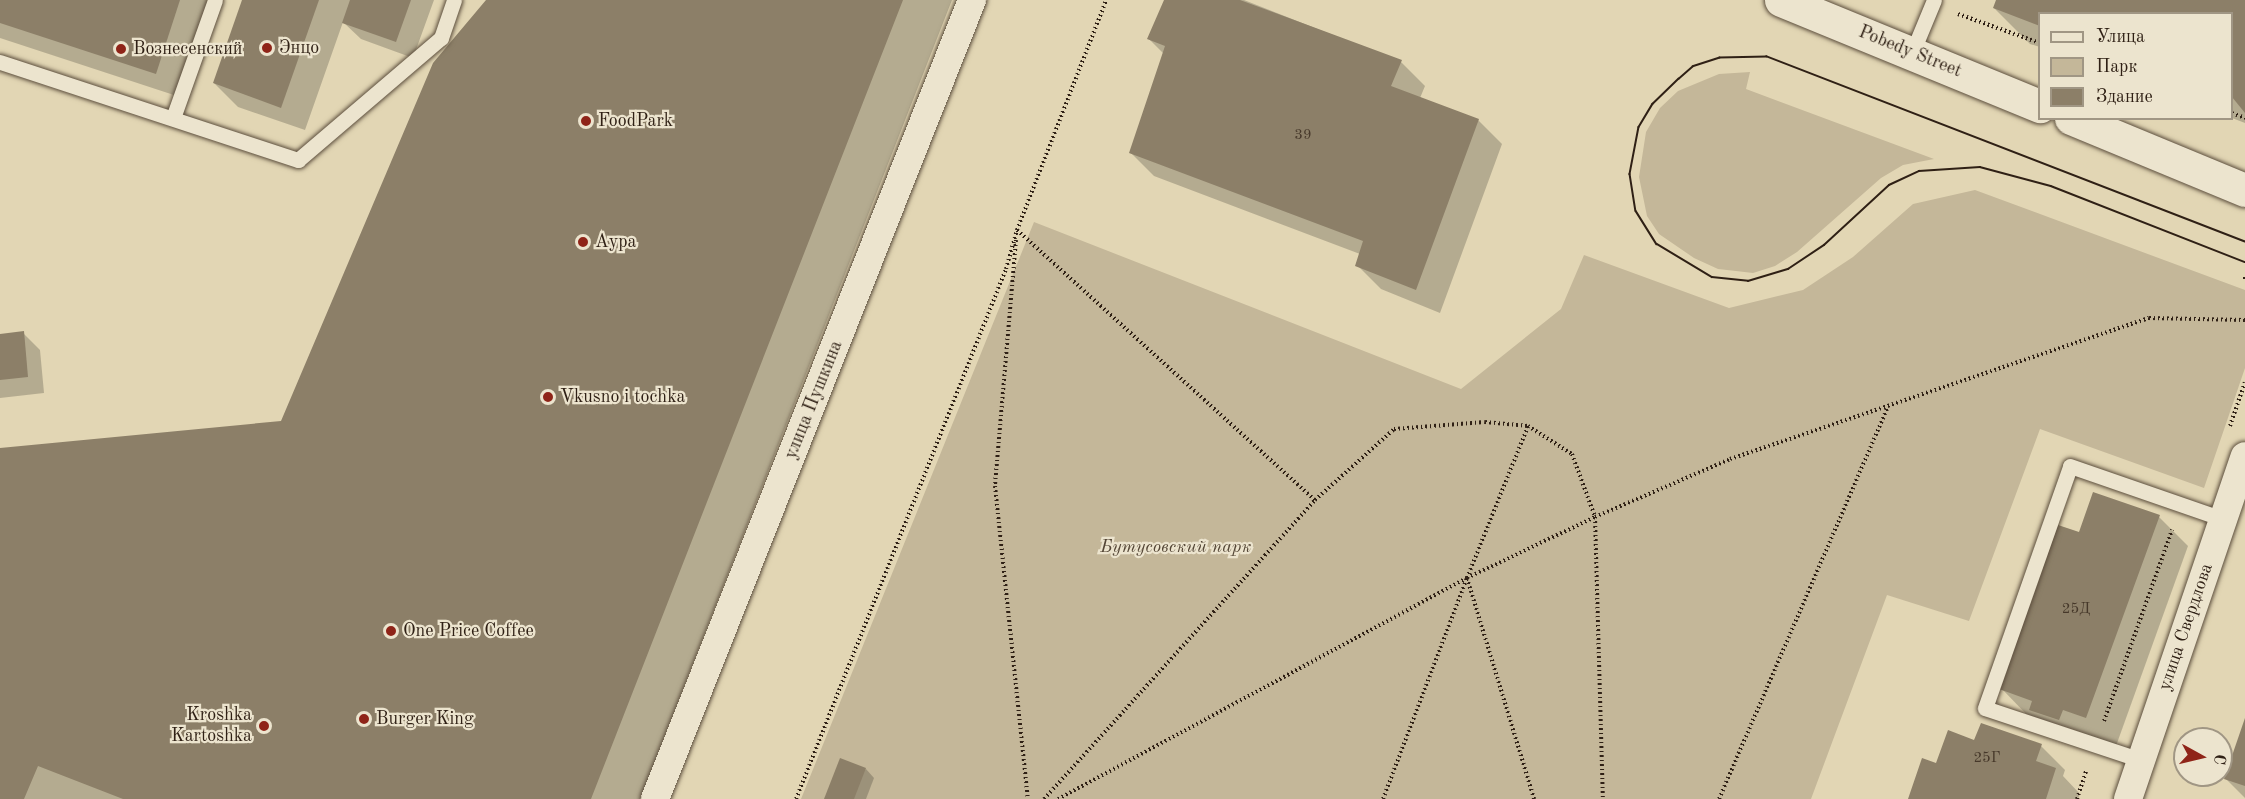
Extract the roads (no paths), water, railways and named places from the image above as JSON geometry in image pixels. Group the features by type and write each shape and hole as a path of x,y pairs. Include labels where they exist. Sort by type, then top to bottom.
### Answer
{"main road":[{"name":"Pobedy Street","path":"1781,0 2038,104"},
{"path":"2076,120 2245,190"}],"street":[{"name":"улица Пушкина","path":"655,799 972,0"},
{"name":"улица Свердлова","path":"2128,799 2212,515 2236,446"}],"lane":[{"path":"173,118 215,0"},
{"path":"0,62 298,160 441,38 454,0"},
{"path":"1912,53 1933,2"},
{"path":"2141,760 1985,708 2070,466 2212,515"}],"tram line":[{"path":"2245,242 1767,57 1720,58 1693,67 1653,104 1639,127 1630,174 1636,211 1657,244 1712,277 1748,281 1788,269 1824,245 1889,185 1919,171 1980,167 2051,186 2245,262"}],"place":[{"name":"Энцо","path":"267,48"},
{"name":"Вознесенский","path":"121,49"},
{"name":"FoodPark","path":"586,121"},
{"name":"Аура","path":"583,242"},
{"name":"Vkusno i tochka","path":"548,397"},
{"name":"One Price Coffee","path":"391,631"},
{"name":"Burger King","path":"364,719"},
{"name":"Kroshka Kartoshka","path":"264,726"}],"park label":[{"name":"Бутусовский парк","path":"1176,547"}]}
